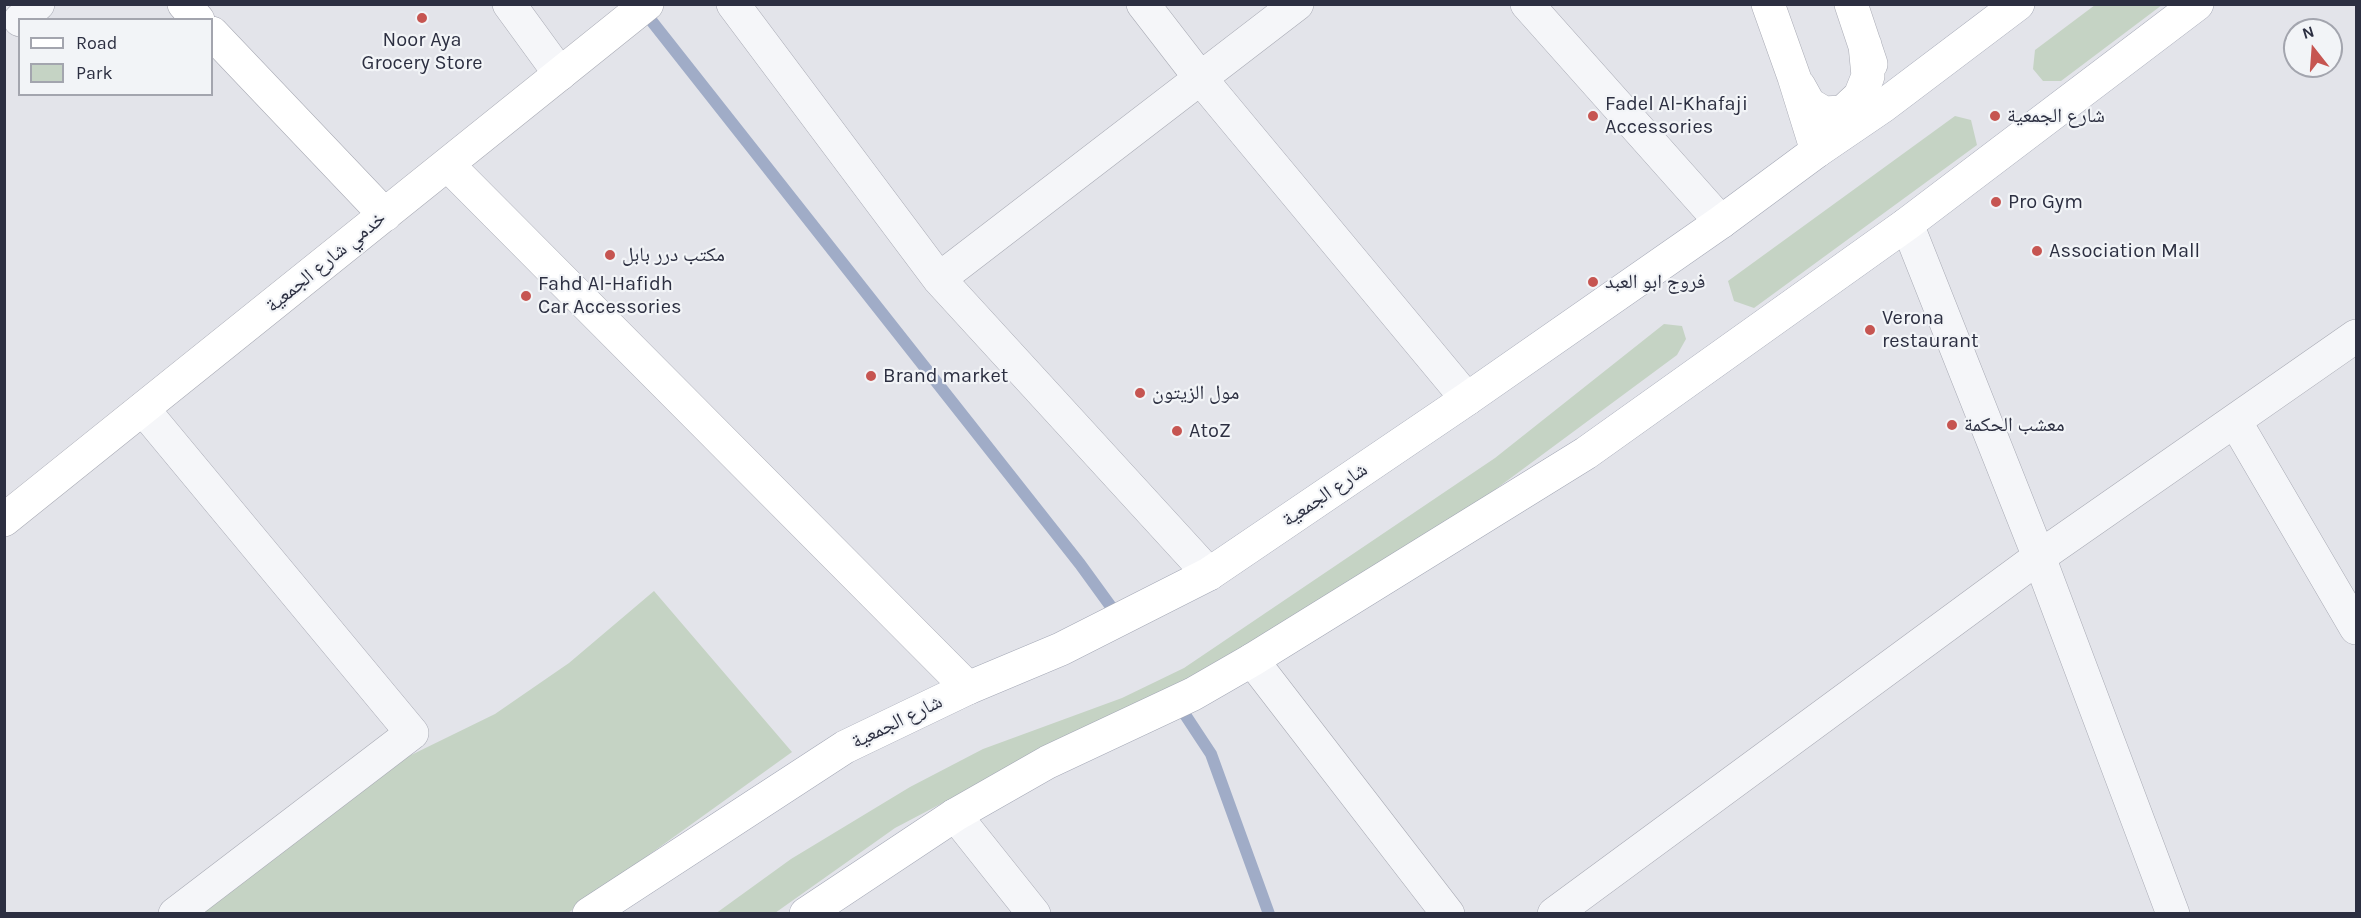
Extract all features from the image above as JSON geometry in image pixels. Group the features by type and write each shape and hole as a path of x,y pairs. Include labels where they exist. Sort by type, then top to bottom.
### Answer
{"main road":[{"path":"184,4 196,18"},
{"name":"خدمي شارع الجمعية","path":"4,520 647,4"},
{"path":"1768,4 1794,76 1817,151"},
{"path":"1851,4 1883,106"},
{"name":"شارع الجمعية","path":"589,914 845,747 968,688 1061,650 1209,574 1467,399 1721,222 1817,151 1883,106 2018,4"},
{"path":"806,914 955,815 1048,762 1193,694 1252,660 1586,453 1907,224 2197,4"},
{"path":"213,34 385,215"},
{"path":"1794,76 1809,104 1824,113 1843,112 1860,96 1868,76 1865,45"},
{"path":"448,165 968,688"}],"street":[{"path":"22,18 38,4"},
{"path":"509,4 560,74"},
{"path":"733,4 939,279 1209,574"},
{"path":"1143,4 1201,79 1467,399"},
{"path":"939,279 1297,4"},
{"path":"1527,4 1721,222"},
{"path":"4,32 18,22"},
{"path":"1907,224 2040,558 2173,914"},
{"path":"1554,914 2040,558 2356,336"},
{"path":"143,409 412,733 175,914"},
{"path":"2235,421 2356,628"},
{"path":"1252,660 1448,914"},
{"path":"955,815 1034,914"}],"green space":[{"path":"2095,5 2162,5 2061,81 2043,81 2033,69 2035,50"},
{"path":"1955,116 1971,120 1977,145 1754,308 1734,301 1728,281"},
{"path":"1664,324 1682,326 1686,339 1677,355 1477,503 1272,641 971,788 895,828 775,913 715,914 791,859 910,787 983,749 1122,698 1184,668 1495,458"},
{"path":"654,591 792,752 568,913 183,914 405,758 495,714 569,663"}],"waterway":[{"path":"650,19 1080,564 1117,615"},
{"path":"1178,704 1211,754 1269,914"}],"place":[{"name":"Noor Aya Grocery Store","path":"422,18"},
{"name":"Fadel Al-Khafaji Accessories","path":"1593,116"},
{"name":"شارع الجمعية","path":"1995,116"},
{"name":"Pro Gym","path":"1996,202"},
{"name":"Association Mall","path":"2037,251"},
{"name":"مكتب درر بابل","path":"610,255"},
{"name":"فروج ابو العبد","path":"1593,282"},
{"name":"Fahd Al-Hafidh Car Accessories","path":"526,296"},
{"name":"Verona restaurant","path":"1870,330"},
{"name":"Brand market","path":"871,376"},
{"name":"مول الزيتون","path":"1140,393"},
{"name":"معشب الحكمة","path":"1952,425"},
{"name":"AtoZ","path":"1177,431"}]}
